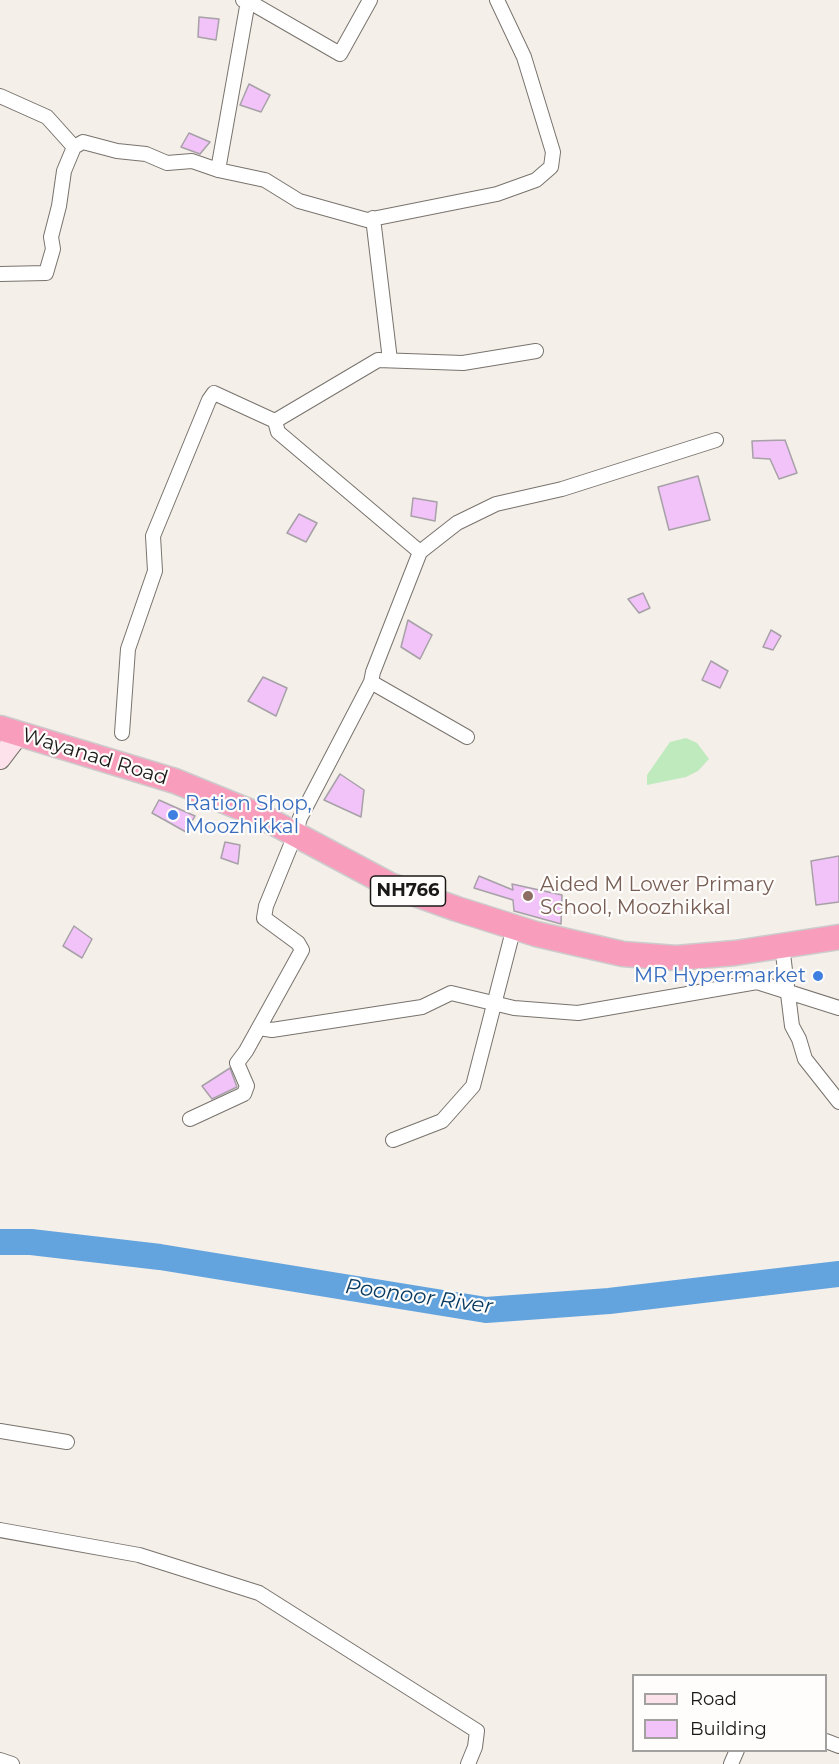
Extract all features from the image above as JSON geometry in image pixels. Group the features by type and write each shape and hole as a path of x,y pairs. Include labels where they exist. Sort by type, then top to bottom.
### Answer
{"highway":[{"name":"Wayanad Road","path":"10,731 175,781 261,816 390,885 536,934 623,954 676,958 735,953 839,937"}],"main road":[{"path":"0,759 10,731"}],"street":[{"path":"218,170 246,1 340,54 370,0"},
{"path":"0,274 46,273 53,249 51,237 64,171 74,147 83,142 117,151 146,154 167,163 192,161 218,170 265,180 299,201 367,220 497,194 536,180 551,167 553,152 524,57 497,0"},
{"path":"0,96 47,117 74,147"},
{"path":"373,218 390,360"},
{"path":"275,421 378,360 464,363 536,351"},
{"path":"122,733 128,649 155,571 153,536 209,399 214,393 275,421"},
{"path":"275,421 278,432 420,552"},
{"path":"190,1119 244,1094 247,1086 237,1063 302,950 297,943 264,918 266,906 300,818 371,682 420,552 457,523 496,504 562,489 716,440"},
{"path":"371,682 467,737"},
{"path":"393,1140 442,1121 473,1086 514,927"},
{"path":"782,946 792,1026 805,1059 839,1102"},
{"path":"259,1028 272,1030 422,1007 451,993 514,1008 578,1013 757,982 839,1008"},
{"path":"0,1431 67,1442"},
{"path":"0,1530 139,1555 259,1593 477,1731 475,1746 468,1764"},
{"path":"0,1760 12,1764"}],"green space":[{"path":"686,738 697,743 709,759 698,771 686,777 647,785 647,775 670,742"}],"building":[{"path":"199,17 219,19 216,40 198,37"},
{"path":"249,84 270,95 261,112 240,105"},
{"path":"189,133 210,142 200,154 181,147"},
{"path":"785,440 797,473 779,479 770,459 753,458 752,441"},
{"path":"698,476 710,520 669,530 658,487"},
{"path":"413,498 437,502 435,521 411,516"},
{"path":"299,514 317,523 306,542 287,533"},
{"path":"643,593 650,608 639,613 628,599"},
{"path":"408,620 432,635 420,659 401,647"},
{"path":"771,630 781,636 773,650 763,647"},
{"path":"711,661 728,671 720,688 702,680"},
{"path":"263,677 287,688 276,716 248,701"},
{"path":"340,774 364,790 361,817 324,800"},
{"name":"Ration Shop, Moozhikkal","path":"159,800 195,816 186,832 152,813"},
{"path":"225,842 240,845 238,864 221,858"},
{"path":"839,856 839,902 816,905 811,861"},
{"path":"479,876 513,890 512,884 562,895 561,924 514,911 513,900 474,888"},
{"path":"74,926 92,939 82,958 63,946"},
{"path":"230,1068 237,1087 212,1099 202,1086"}],"waterway":[{"name":"Poonoor River","path":"0,1242 31,1242 160,1257 486,1310 609,1301 839,1274"}],"place":[{"name":"Ration Shop, Moozhikkal","path":"173,815"},
{"name":"Aided M Lower Primary School, Moozhikkal","path":"528,896"},
{"name":"MR Hypermarket","path":"818,976"}]}
